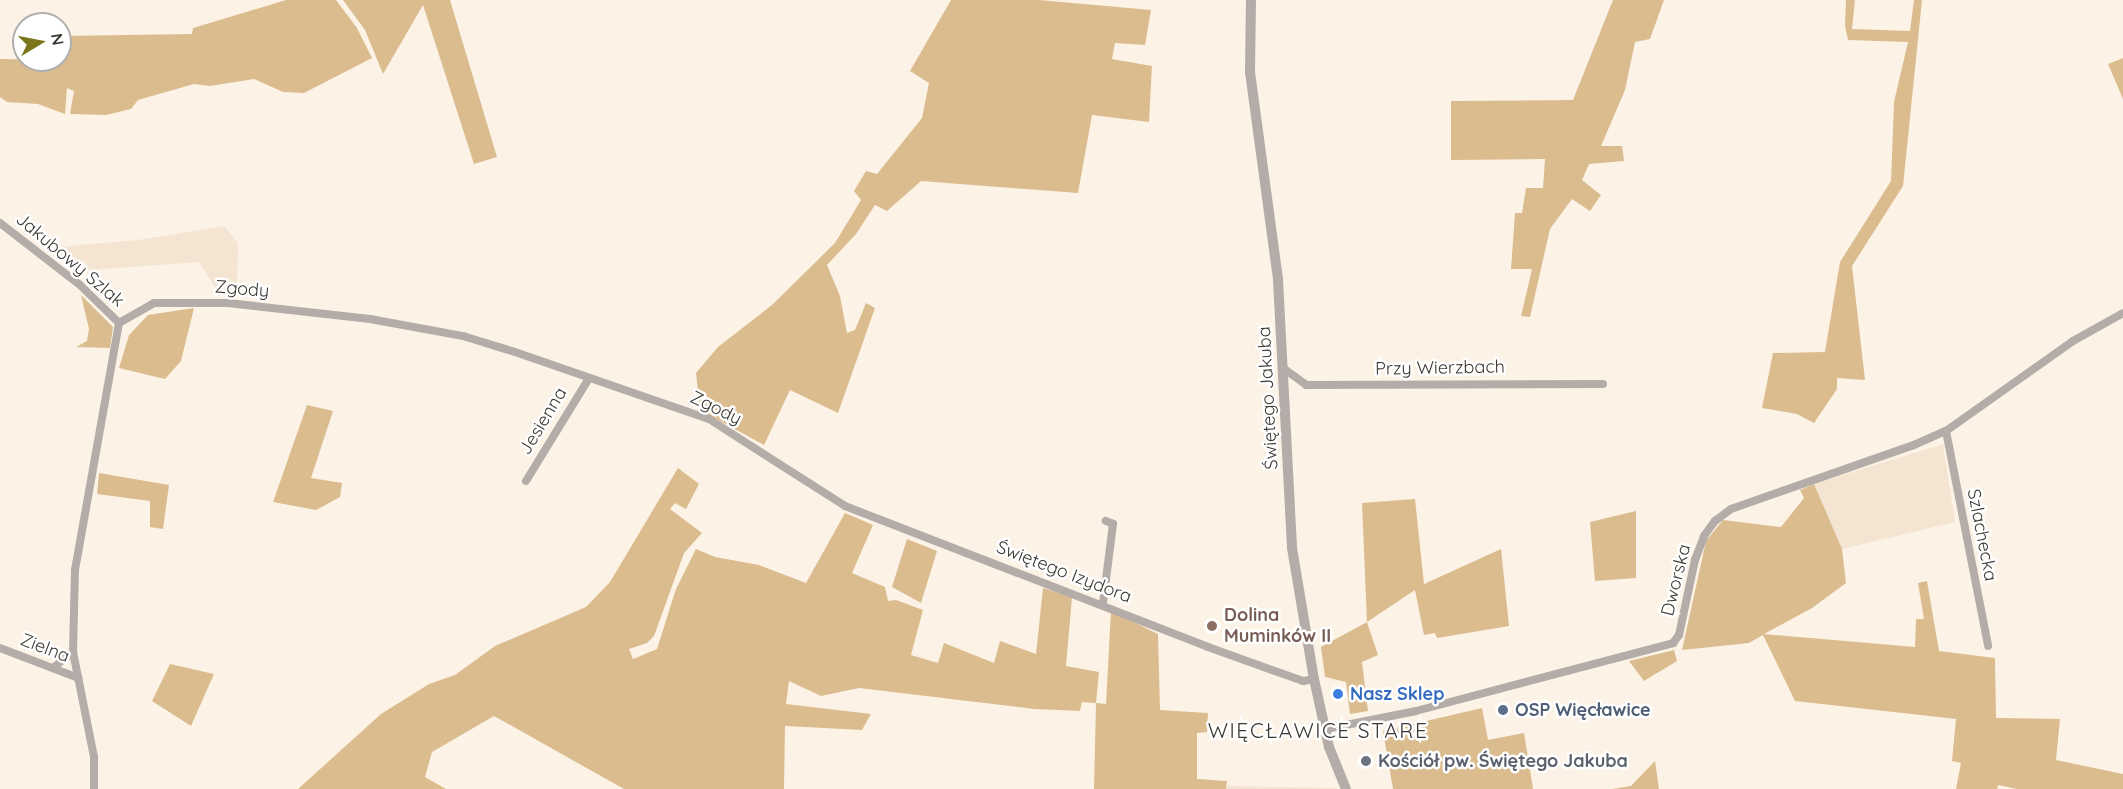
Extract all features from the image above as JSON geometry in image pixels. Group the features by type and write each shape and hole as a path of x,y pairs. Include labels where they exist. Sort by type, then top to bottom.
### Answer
{"street":[{"name":"Świętego Jakuba","path":"1251,0 1250,72 1273,239 1292,548 1314,680 1326,729 1346,789"},
{"name":"Jakubowy Szlak","path":"0,223 80,285 119,322"},
{"name":"Zgody","path":"119,322 137,310 164,302 228,303 370,319 463,336 709,419 807,482"},
{"name":"Dworska","path":"1326,729 1416,711 1673,644 1679,635 1695,560 1704,536 1715,521 1731,509 1914,446 1946,430 2073,341 2123,313"},
{"path":"94,789 94,758 73,652 75,570 119,322"},
{"name":"Przy Wierzbach","path":"1282,368 1306,385 1604,384"},
{"name":"Jesienna","path":"526,481 589,378"},
{"name":"Szlachecka","path":"1946,430 1988,646"},
{"name":"Świętego Izydora","path":"807,482 845,506 1103,603 1208,647 1304,681 1314,680"},
{"path":"1103,603 1113,524 1106,521"},
{"name":"Zielna","path":"0,648 78,678"},
{"path":"53,668 73,652"}],"shaded area":[{"path":"286,0 336,0 357,28 372,58 304,93 283,92 254,79 210,86 194,84 138,100 131,109 106,115 70,114 74,91 67,88 65,114 38,104 7,102 0,97 0,59 12,59 12,72 72,72 72,36 192,34 193,28"},
{"path":"343,0 450,0 497,157 474,164 423,5 383,74 365,30"},
{"path":"951,0 1039,0 1151,10 1145,45 1115,43 1112,59 1152,66 1149,122 1092,115 1078,193 921,181 887,211 875,205 856,234 827,265 840,296 847,333 855,330 866,303 875,308 838,413 790,390 764,445 700,410 696,373 718,347 772,305 835,243 861,200 854,191 866,171 877,174 922,118 929,83 910,71"},
{"path":"1613,0 1664,0 1650,39 1635,42 1625,90 1601,146 1622,146 1624,161 1589,164 1582,180 1601,195 1590,211 1572,199 1550,229 1530,317 1521,316 1532,269 1511,269 1515,213 1522,213 1526,188 1543,188 1545,159 1451,160 1451,101 1573,100"},
{"path":"1846,0 1855,0 1852,29 1910,31 1914,0 1922,0 1903,186 1852,266 1865,380 1837,378 1837,389 1814,423 1797,414 1762,408 1773,353 1825,352 1840,262 1891,181 1894,102 1908,42 1848,40 1845,26"},
{"path":"2123,58 2123,99 2108,64"},
{"path":"224,226 238,243 237,293 219,293 199,262 89,270 85,261 64,264 57,247 138,240"},
{"path":"81,295 113,327 110,348 76,347 87,341 89,329"},
{"path":"194,308 181,361 165,379 119,368 129,335 148,315"},
{"path":"307,405 333,411 311,478 342,483 340,497 316,510 273,502"},
{"path":"1943,444 1955,522 1842,549 1814,484"},
{"path":"678,468 699,484 686,509 675,503 670,509 702,533 684,553 654,636 647,643 629,649 633,659 657,649 676,589 696,549 715,557 759,565 806,583 845,513 873,525 852,573 885,587 888,601 896,600 923,610 911,655 938,663 944,643 994,663 1000,641 1036,654 1043,588 1072,597 1066,666 1099,672 1096,703 1082,702 1080,711 1034,709 859,688 821,696 789,681 786,704 871,714 862,730 785,726 784,789 624,789 494,716 432,752 425,777 446,789 298,789 381,714 429,684 455,675 495,646 586,607 610,582"},
{"path":"99,473 169,485 163,529 150,527 150,501 97,494"},
{"path":"1814,484 1842,549 1846,583 1812,608 1764,634 1915,647 1916,619 1924,619 1918,583 1927,581 1939,651 1995,658 1996,718 2060,719 2056,760 2123,774 2123,789 2017,789 1998,785 1997,789 1956,789 1961,763 1952,761 1956,719 1795,701 1763,635 1749,643 1682,650 1706,541 1723,520 1781,527 1804,498 1800,490"},
{"path":"1415,499 1424,584 1501,549 1509,626 1437,638 1435,633 1424,635 1415,590 1367,622 1362,503"},
{"path":"1636,511 1636,578 1595,581 1590,522"},
{"path":"907,539 937,551 921,603 892,587"},
{"path":"1111,611 1158,634 1160,710 1208,713 1207,732 1197,733 1197,779 1227,781 1226,789 1094,789 1096,703 1106,704"},
{"path":"1367,622 1378,655 1362,662 1368,711 1350,714 1346,682 1325,677 1321,647"},
{"path":"1674,650 1677,661 1644,681 1629,661"},
{"path":"170,664 214,674 191,726 152,701"},
{"path":"1482,708 1488,740 1524,733 1533,789 1393,789 1383,731"},
{"path":"1655,761 1659,789 1612,789 1631,786"},
{"path":"1227,786 1336,788 1336,789 1226,789"}],"place":[{"name":"Dolina Muminków II","path":"1212,626"},
{"name":"Nasz Sklep","path":"1338,694"},
{"name":"OSP Więcławice","path":"1503,710"},
{"name":"Kościół pw. Świętego Jakuba","path":"1366,761"}],"district":[{"name":"WIĘCŁAWICE STARE","path":"1318,730"}]}
